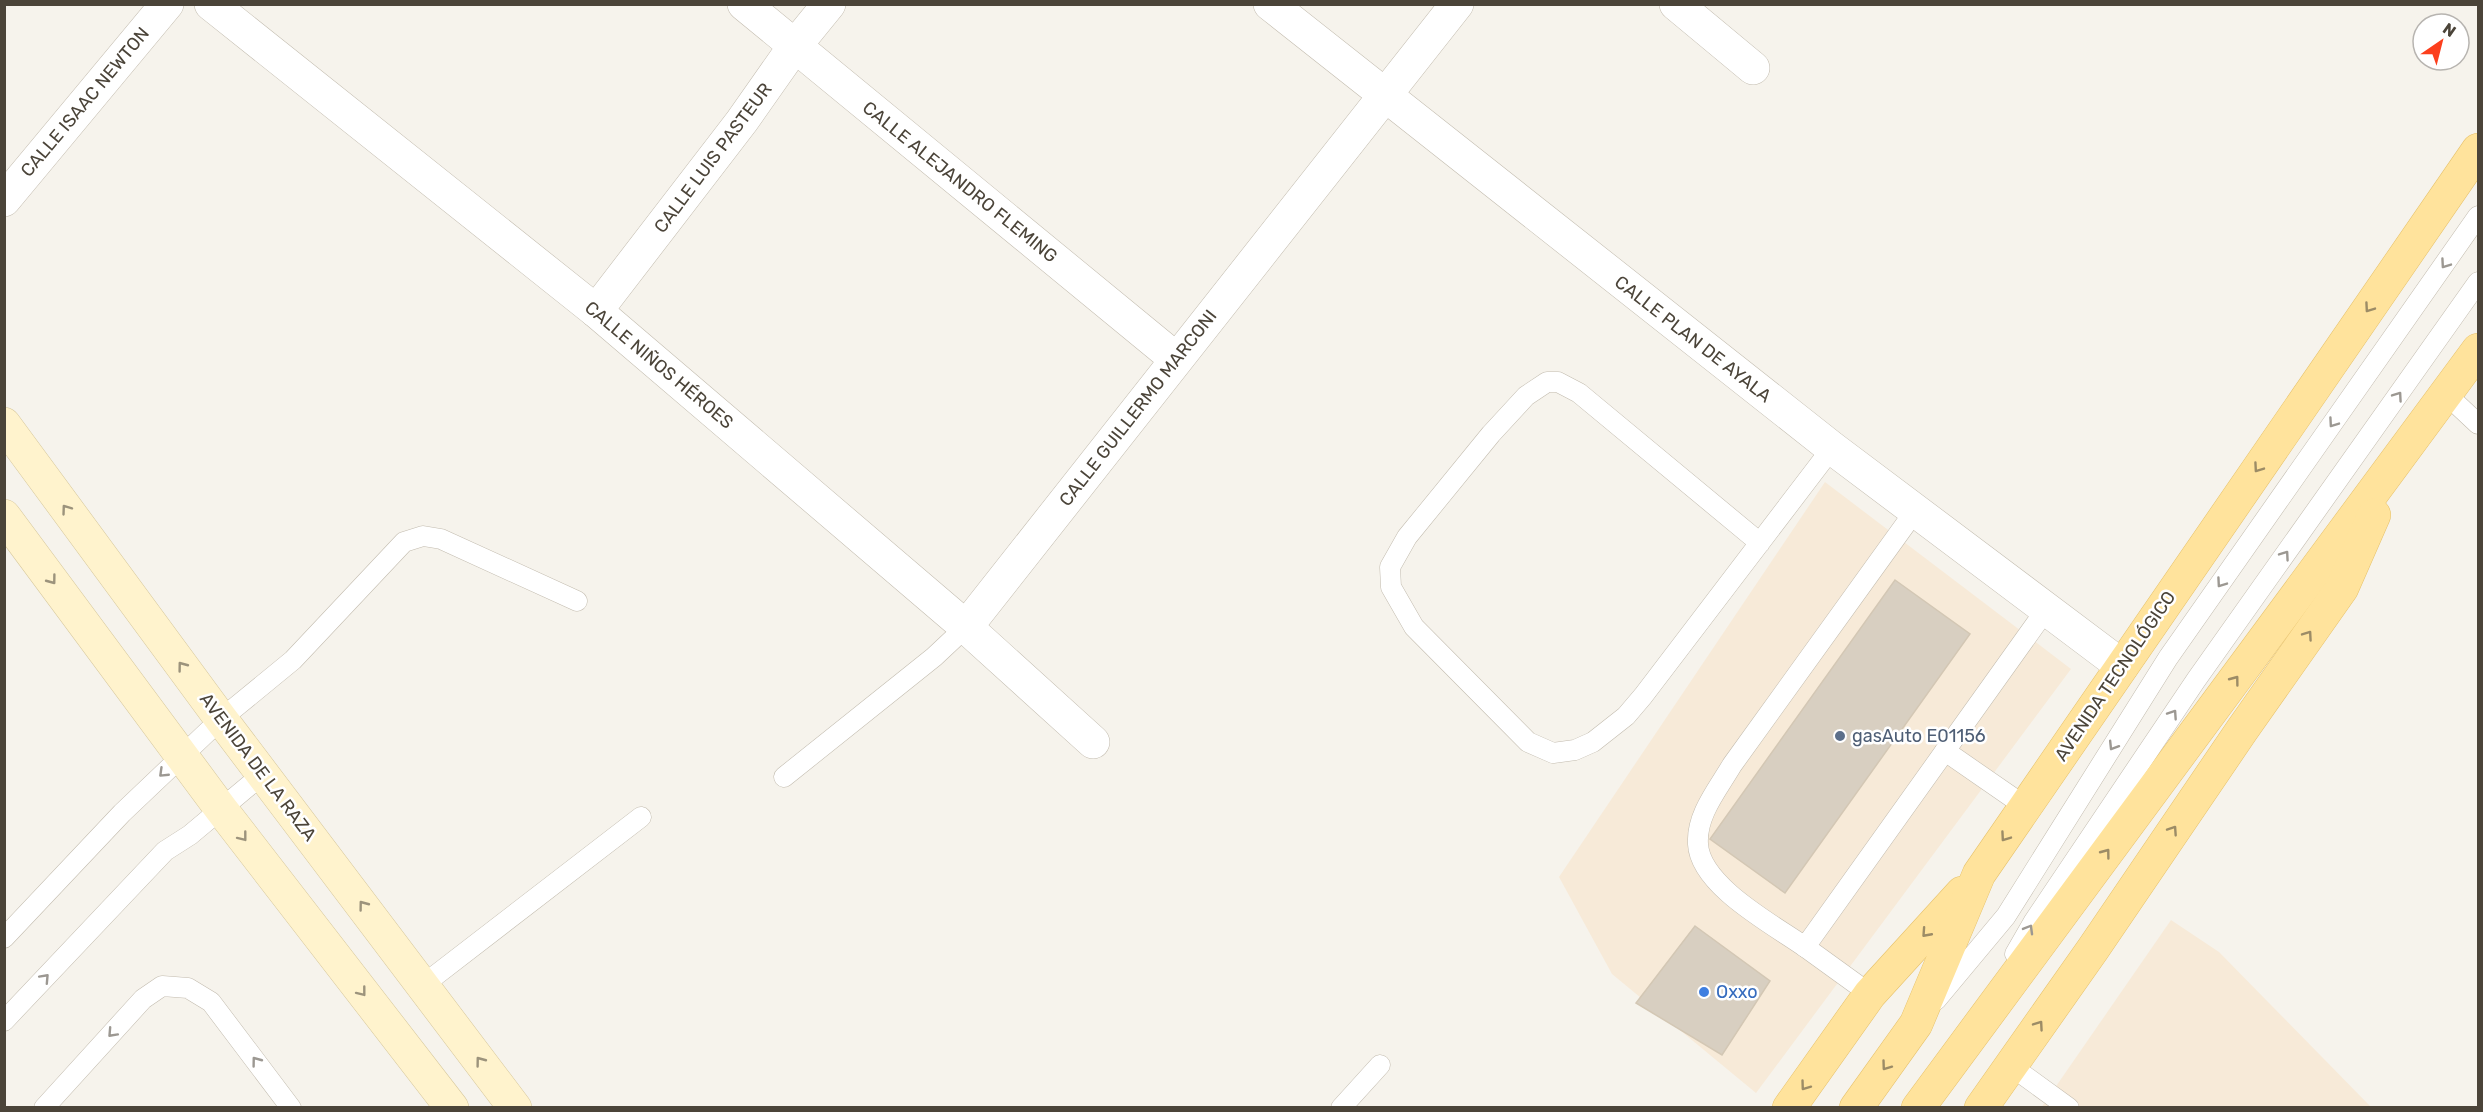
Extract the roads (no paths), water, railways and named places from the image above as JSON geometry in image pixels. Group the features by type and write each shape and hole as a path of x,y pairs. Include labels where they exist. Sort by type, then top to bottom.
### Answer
{"main road":[{"name":"AVENIDA TECNOLÓGICO","path":"1856,1107 1916,1024 1979,874 2478,150"},
{"path":"1918,1107 2398,462 2478,350"},
{"name":"AVENIDA DE LA RAZA","path":"4,424 221,719 515,1107"},
{"path":"1981,1107 2093,950 2235,740 2342,588 2398,462"},
{"path":"4,516 221,809 452,1107"},
{"path":"1789,1107 1870,994 1979,874"}],"street":[{"name":"CALLE ISAAC NEWTON","path":"9,183 167,4"},
{"name":"CALLE NIÑOS HÉROES","path":"211,4 597,311 966,627 1093,742"},
{"name":"CALLE ALEJANDRO FLEMING","path":"744,4 1176,359"},
{"name":"CALLE LUIS PASTEUR","path":"597,311 742,121 794,47 829,4"},
{"name":"CALLE PLAN DE AYALA","path":"1270,4 1832,448 2045,611 2122,666"},
{"name":"CALLE GUILLERMO MARCONI","path":"966,627 1457,4"},
{"path":"1676,4 1752,68"}],"lane":[{"path":"1916,1024 2006,916 2168,658 2478,216"},
{"path":"1958,1052 2034,921 2196,680 2478,282"},
{"path":"1760,543 1579,393 1558,382 1547,382 1526,396 1491,434 1407,537 1390,567 1391,587 1413,627 1528,742 1553,753 1575,750 1593,742 1626,716 1760,543 1832,448"},
{"path":"2447,395 2478,424"},
{"path":"1870,994 1713,879 1704,864 1698,846 1700,824 1707,805 1732,765 1915,511"},
{"path":"4,938 122,813 221,719 293,660 404,542 423,536 441,539 577,601"},
{"path":"1805,946 2045,611"},
{"name":"CALLE GUILLERMO MARCONI","path":"784,777 934,657 966,627"},
{"path":"1945,751 2026,807"},
{"path":"4,1021 165,851 264,773"},
{"path":"423,985 477,941 641,817"},
{"path":"44,1107 143,999 162,986 188,988 211,1002 291,1107"},
{"path":"1341,1107 1380,1065"},
{"path":"2011,1066 2069,1107"}],"place":[{"name":"gasAuto E01156","path":"1840,736"},
{"name":"Oxxo","path":"1704,992"}]}
